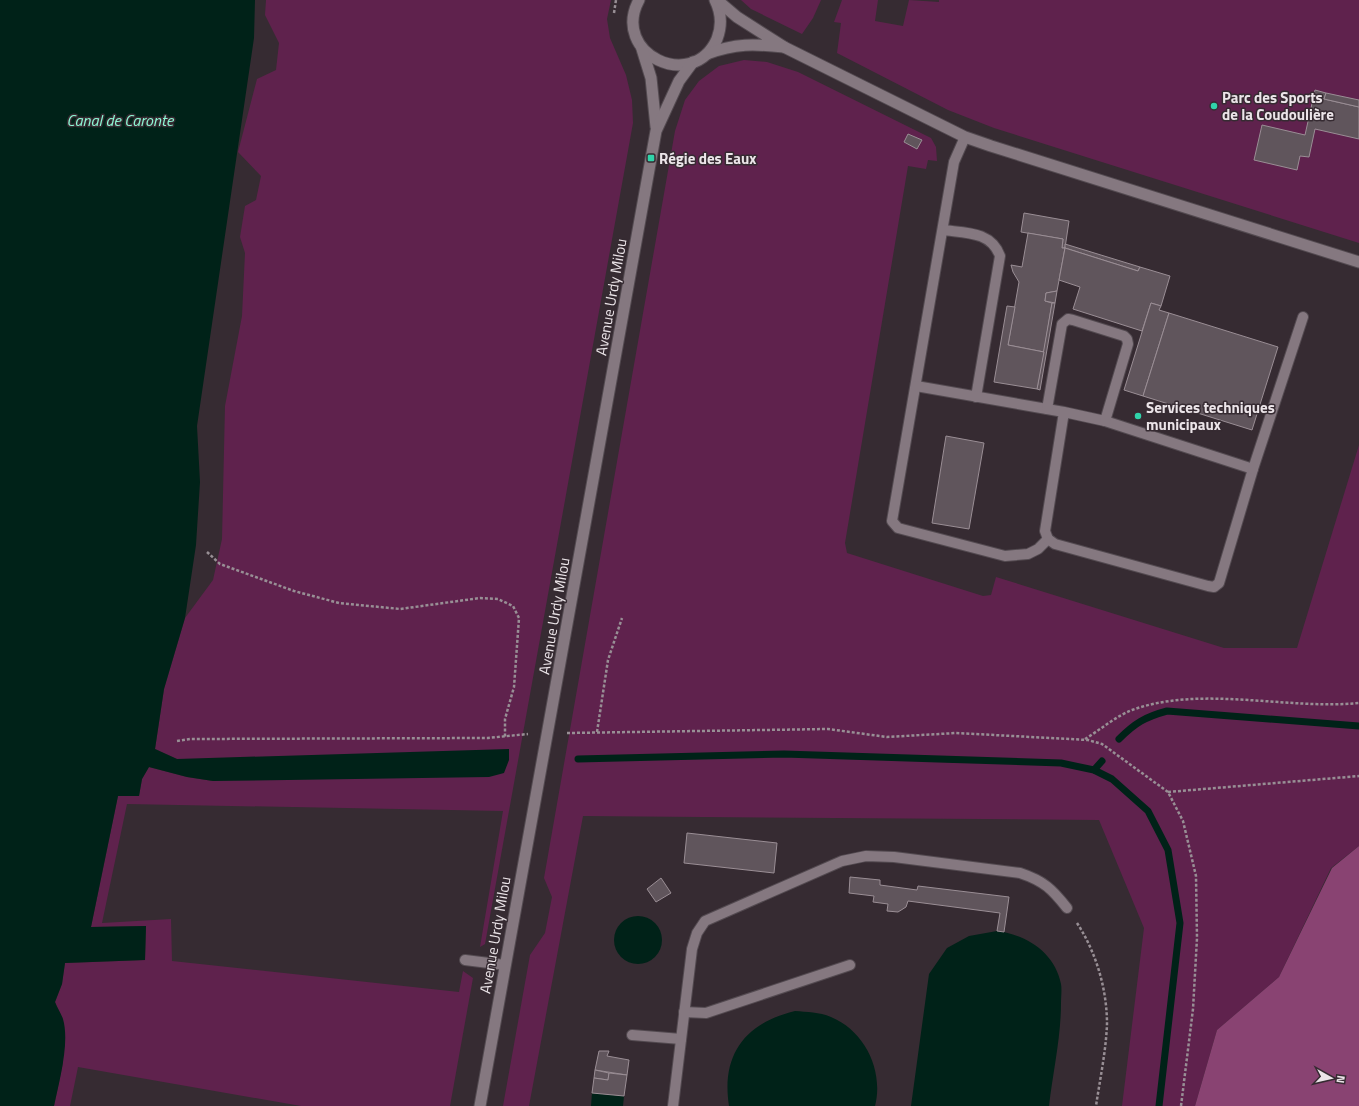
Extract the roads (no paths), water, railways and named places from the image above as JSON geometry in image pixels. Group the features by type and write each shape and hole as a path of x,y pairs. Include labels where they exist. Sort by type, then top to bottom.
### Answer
{"street":[{"name":"Avenue Urdy Milou","path":"638,0 633,22 635,36 642,49 651,78 656,131"},
{"path":"716,0 737,17 784,48 965,137 1359,262"},
{"path":"705,55 714,45 719,32 721,19 716,0"},
{"path":"642,49 653,58 666,64 680,65 693,62 705,55 723,48 740,44 784,48"},
{"name":"Avenue Urdy Milou","path":"480,1106 549,733 656,131 679,80 693,62"}],"lane":[{"path":"965,137 954,162 892,521 898,528 1005,556 1028,554 1038,549 1048,539"},
{"path":"943,230 987,238 997,248 1000,256 976,397"},
{"path":"1064,412 1045,531 1048,539 1055,544 1214,587 1219,583 1253,469 1303,317"},
{"path":"1047,409 1062,324 1068,319 1073,320 1124,336 1127,340 1128,344 1105,421"},
{"path":"916,386 1064,412 1105,421 1253,469"},
{"path":"673,1106 692,949 697,933 705,921 842,861 866,856 894,857 1020,873 1038,879 1051,888 1067,908"},
{"path":"464,960 505,965"},
{"path":"684,1012 697,1014 706,1013 850,965"},
{"path":"632,1034 681,1039"}],"water":[{"name":"Canal de Caronte","path":"0,0 255,0 254,38 197,426 200,482 196,545 185,618 164,689 155,749 177,759 509,749 509,760 504,773 489,777 213,781 187,777 149,767 142,779 139,796 118,796 91,927 146,926 145,960 65,963 62,984 55,1002 63,1019 65,1029 65,1051 54,1106 0,1106"},
{"path":"638,916 647,918 655,923 660,931 662,940 660,949 655,957 647,962 638,964 629,962 621,957 616,949 614,940 616,931 621,923 629,918"},
{"path":"997,931 1019,937 1038,947 1053,963 1058,973 1061,984 1061,1016 1049,1106 911,1106 929,974 947,948 969,936"},
{"path":"795,1011 818,1013 831,1017 843,1023 862,1042 874,1066 877,1079 875,1106 729,1106 727,1088 729,1071 733,1057 740,1044 750,1033 762,1024 777,1016"},
{"path":"592,1093 624,1096 623,1106 591,1106"}],"waterway":[{"path":"1119,739 1141,721 1167,711 1359,726"},
{"path":"578,759 784,754 1061,763 1094,770 1112,779 1148,811 1168,850 1180,923 1159,1106"},
{"path":"1094,770 1102,761"}],"place":[{"name":"Parc des Sports de la Coudoulière","path":"1214,106"},
{"name":"Régie des Eaux","path":"651,158"},
{"name":"Services techniques municipaux","path":"1138,416"}]}
